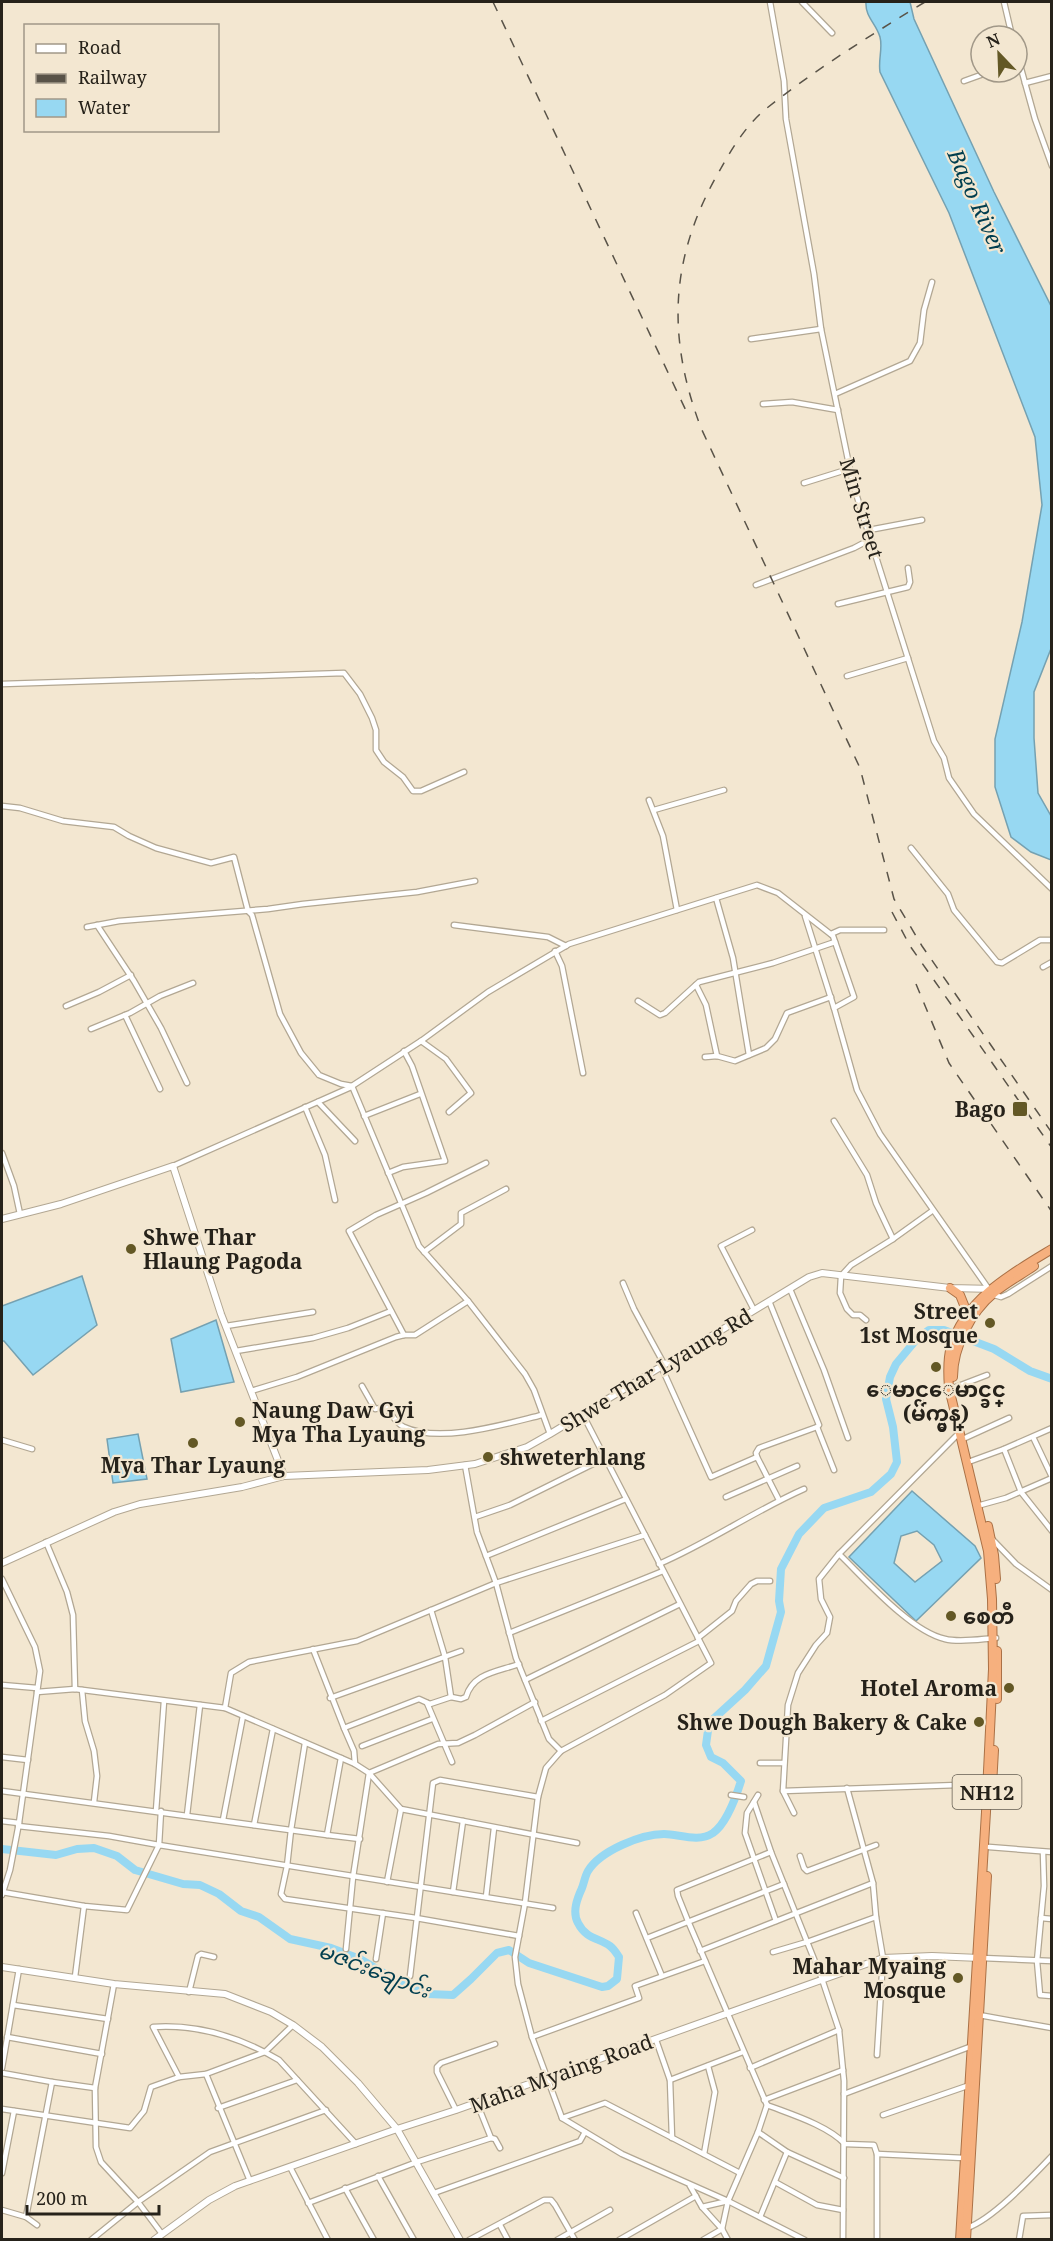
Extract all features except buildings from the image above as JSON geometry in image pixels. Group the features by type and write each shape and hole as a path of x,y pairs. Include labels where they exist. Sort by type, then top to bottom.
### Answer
{"highway":[{"name":"NH12","path":"994,1638 995,1569 991,1538 980,1506 949,1388 954,1350 968,1315 992,1290 1052,1249"},
{"name":"NH12","path":"959,1335 992,1290 1052,1254"},
{"path":"950,1288 960,1295 968,1315"},
{"name":"NH12","path":"954,1350 953,1388 962,1435 971,1461 988,1551 998,1670 980,1958 979,2015 964,2158 960,2240"},
{"name":"NH12","path":"966,2240 972,2046 989,1847 990,1784"}],"street":[{"name":"Min Street","path":"770,2 784,81 786,120 814,274 821,329 849,469 934,741 944,758 948,778 974,814 1052,889"},
{"path":"802,2 832,33"},
{"path":"1004,2 1009,24"},
{"path":"1029,82 1052,76"},
{"path":"964,81 969,79"},
{"path":"1025,84 1052,166"},
{"path":"835,394 910,361 920,343 924,310 932,282"},
{"path":"751,339 821,329"},
{"path":"763,404 792,402 838,410"},
{"path":"804,483 849,469"},
{"path":"869,530 922,520"},
{"path":"756,585 854,548 871,539"},
{"path":"838,604 910,585 908,568"},
{"path":"847,676 908,658"},
{"path":"2,684 344,674 360,694 372,718 376,730 376,750 384,762 403,777 413,791 421,791 464,772"},
{"path":"654,810 724,790"},
{"path":"649,800 669,860 677,910"},
{"path":"2,806 20,808 63,821 114,827 156,848 211,863 234,857 280,1014 301,1053 319,1074 341,1084 352,1086"},
{"path":"910,848 948,894 954,910 997,962 1002,963 1040,940 1052,940"},
{"path":"87,927 118,921 417,892 475,881"},
{"path":"2,1219 61,1204 173,1166 352,1086 421,1041 488,992 566,946 757,885 778,893 831,934 854,998 834,1008"},
{"path":"716,898 736,972 749,1055"},
{"path":"805,915 857,1090 880,1134 932,1211 992,1290 1001,1297 1052,1266"},
{"path":"97,925 131,975 187,1083"},
{"path":"454,925 548,936 566,946"},
{"path":"831,934 840,930 884,930"},
{"path":"638,1001 660,1015 696,985 708,979 773,963 835,942"},
{"path":"555,951 562,966 583,1073"},
{"path":"1042,967 1052,962"},
{"path":"66,1006 131,975"},
{"path":"91,1029 125,1015 146,1002 193,983"},
{"path":"696,985 706,1005 717,1056"},
{"path":"705,1057 717,1056 735,1061 766,1048 775,1039 787,1013 831,997"},
{"path":"125,1015 160,1089"},
{"path":"421,1041 446,1059 471,1093 449,1112"},
{"path":"388,1173 403,1167 445,1161 412,1066 404,1051"},
{"path":"352,1086 419,1246 468,1301 525,1374 534,1390 550,1434"},
{"path":"364,1116 420,1094"},
{"path":"318,1102 355,1141"},
{"path":"305,1107 325,1155 335,1200"},
{"path":"834,1121 867,1175 876,1203 893,1239"},
{"path":"2,1152 14,1186 20,1214"},
{"path":"404,1335 349,1231 376,1215 486,1163"},
{"path":"173,1166 226,1326 284,1476"},
{"path":"424,1252 461,1224 461,1213 506,1189"},
{"path":"866,1320 847,1309 840,1293 841,1276 851,1265 932,1211"},
{"path":"752,1230 721,1246 754,1310"},
{"name":"Shwe Thar Lyaung Rd","path":"2,1563 114,1512 140,1504 242,1487 284,1476 428,1470 465,1465 502,1456 527,1447 550,1434 809,1277 822,1273 950,1288 992,1290"},
{"path":"623,1283 711,1477 758,1457"},
{"path":"790,1289 824,1370 848,1437"},
{"path":"251,1391 297,1377 404,1335 415,1335 468,1301"},
{"path":"769,1301 807,1393 818,1422 817,1427 834,1470"},
{"path":"236,1351 313,1338 348,1328 390,1311"},
{"path":"226,1326 313,1312"},
{"path":"953,1388 987,1375"},
{"path":"362,1386 375,1409 386,1407 401,1427 412,1430 457,1433 481,1430 542,1415"},
{"path":"582,1413 711,1663 665,1695 561,1751 546,1768 538,1797 525,1902 514,1958 518,1984 532,2037 562,2118 622,2154 728,2201 805,2240"},
{"path":"794,1813 783,1791 788,1705 798,1673 826,1634 830,1617 821,1599 819,1579 839,1554 962,1435 1009,1418"},
{"path":"778,1500 756,1453 759,1448 817,1427"},
{"path":"971,1461 1052,1428"},
{"path":"980,1506 1022,1492 1052,1477 1033,1437"},
{"path":"2,1440 32,1449"},
{"path":"1004,1449 1022,1492 1052,1532"},
{"path":"475,1517 510,1505 605,1458"},
{"path":"465,1465 477,1532 496,1583 519,1664 549,1739 561,1751"},
{"path":"726,1497 797,1466"},
{"path":"659,1564 690,1551 732,1524 804,1489"},
{"path":"486,1556 626,1499"},
{"path":"225,1708 231,1673 249,1662 357,1641 496,1583 645,1535"},
{"path":"991,1538 1009,1558 1052,1590"},
{"path":"46,1542 67,1592 73,1615 75,1689"},
{"path":"839,1554 900,1613 925,1631 945,1639 994,1638"},
{"path":"509,1633 663,1571"},
{"path":"2,1579 34,1647 40,1671 19,1825 10,1870 2,1894 127,1910 159,1845 164,1701"},
{"path":"542,1721 698,1639 732,1611 736,1601 751,1584 758,1581 770,1581"},
{"path":"525,1680 680,1604"},
{"path":"431,1610 445,1657 451,1697"},
{"path":"313,1649 330,1698 354,1751 355,1764"},
{"path":"330,1698 461,1651"},
{"path":"427,1703 451,1697 461,1699 466,1697 469,1685 475,1680 519,1664"},
{"path":"2,1685 37,1690 75,1689 225,1708 355,1764 369,1773 401,1809 578,1843"},
{"path":"82,1690 85,1721 94,1752 97,1776 94,1802"},
{"path":"344,1728 424,1699 442,1744 452,1761"},
{"path":"369,1773 442,1744 458,1743 535,1702"},
{"path":"187,1815 200,1705"},
{"path":"223,1820 243,1716"},
{"path":"362,1746 432,1719"},
{"path":"254,1825 273,1729"},
{"path":"305,1743 281,1894 285,1899 416,1918 518,1937"},
{"path":"2,1757 28,1760"},
{"path":"327,1835 341,1758"},
{"path":"760,1763 784,1763"},
{"path":"346,1949 353,1876 369,1773"},
{"path":"410,1976 431,1788 436,1780 538,1797"},
{"path":"783,1791 990,1784"},
{"path":"847,1788 873,1883 883,1958 877,2055"},
{"path":"2,1791 360,1839"},
{"path":"731,1794 744,1797"},
{"path":"758,1796 747,1814 745,1833 776,1921"},
{"path":"754,1802 771,1852 822,1979 839,2030 843,2070 845,2144 843,2240"},
{"path":"387,1882 401,1809"},
{"path":"2,1821 554,1908"},
{"path":"453,1892 463,1821"},
{"path":"486,1897 494,1828"},
{"path":"800,1856 807,1871 876,1845"},
{"path":"989,1847 1052,1852"},
{"path":"723,2229 728,2201 758,2132 766,2103 700,1951 677,1890 771,1852"},
{"path":"1043,1852 1044,1886 1037,1961 1040,1995 1052,1996"},
{"path":"700,1951 873,1883"},
{"path":"647,1938 784,1884"},
{"path":"1044,1886 1052,1886"},
{"path":"75,1977 84,1906"},
{"path":"376,1959 383,1913"},
{"path":"636,1913 662,1976"},
{"path":"773,1952 876,1917"},
{"path":"1041,1918 1052,1919"},
{"path":"189,1992 198,1956 201,1954 214,1958"},
{"name":"Maha Myaing Road","path":"154,2240 209,2200 250,2181 656,2040 883,1958 905,1956 980,1958"},
{"path":"980,1958 1052,1961"},
{"path":"532,2037 639,1998 635,1986 705,1961"},
{"path":"2,1967 114,1984 225,1994 271,2012 307,2033 397,2129 460,2240"},
{"path":"2,2068 19,1969"},
{"path":"114,1984 95,2088 96,2147 100,2162 138,2202 162,2234"},
{"path":"13,2005 108,2019"},
{"path":"979,2015 1052,2028"},
{"path":"179,2077 153,2027 177,2025 218,2032 279,2060 356,2144"},
{"path":"2,2109 130,2128 144,2111 151,2087 179,2077 206,2074 265,2052 293,2025"},
{"path":"750,2068 839,2030"},
{"path":"7,2037 102,2054"},
{"path":"656,2040 670,2080 672,2138"},
{"path":"456,2110 437,2067 441,2063 495,2044"},
{"path":"844,2094 972,2046"},
{"path":"670,2080 743,2052"},
{"path":"705,2154 715,2092 708,2066"},
{"path":"766,2103 843,2070"},
{"path":"2,2073 95,2088"},
{"path":"206,2074 218,2108 250,2181"},
{"path":"218,2108 297,2080"},
{"path":"26,2217 52,2082"},
{"path":"883,2115 972,2085"},
{"path":"477,2103 491,2138 495,2139 500,2148"},
{"path":"562,2118 604,2103 740,2173"},
{"path":"766,2103 838,2136 845,2144 874,2145 878,2154 877,2240"},
{"path":"91,2240 138,2202 210,2152 326,2110"},
{"path":"2,2173 14,2111"},
{"path":"434,2193 580,2141 585,2132"},
{"path":"758,2132 787,2152 844,2178"},
{"path":"308,2203 417,2162 491,2138"},
{"path":"760,2217 787,2152"},
{"path":"878,2154 964,2158"},
{"path":"967,2228 977,2224 998,2207 1052,2156"},
{"path":"290,2167 328,2240"},
{"path":"378,2176 414,2240"},
{"path":"775,2182 817,2205 843,2210"},
{"path":"689,2185 702,2207 723,2229 728,2240"},
{"path":"345,2188 374,2240"},
{"path":"619,2240 696,2196"},
{"path":"469,2240 544,2200 550,2200 575,2240"},
{"path":"702,2207 728,2201"},
{"path":"2,2210 26,2217 37,2225"},
{"path":"557,2240 610,2210"},
{"path":"1019,2240 1023,2216 1052,2215"},
{"path":"500,2224 508,2240"},
{"path":"703,2240 723,2229"}],"water":[{"name":"Bago River","path":"866,2 910,2 914,19 994,192 1051,306 1052,646 1034,692 1034,738 1038,793 1051,816 1051,860 1031,852 1011,837 995,787 995,739 1022,622 1042,505 1035,437 949,213 880,72 880,37 867,12"},
{"path":"82,1276 97,1325 33,1375 2,1341 2,1306"},
{"path":"216,1320 234,1382 181,1392 171,1339"},
{"path":"138,1434 147,1479 113,1483 107,1439"},
{"path":"912,1491 975,1546 981,1558 916,1621 849,1557","holes":["917,1531 934,1545 942,1561 915,1582 894,1563 901,1536"]}],"waterway":[{"name":"မဇင်းချောင်း","path":"2,1849 56,1855 77,1849 94,1848 117,1856 135,1870 183,1884 200,1885 219,1894 241,1911 259,1917 290,1939 331,1948 360,1959 392,1978 428,1994 453,1995 497,1953 509,1950 529,1963 602,1987 608,1986 617,1979 619,1957 606,1943 585,1932 575,1914 587,1873 602,1857 633,1840 664,1834 695,1838 707,1836 718,1829 727,1816 741,1781 723,1763 711,1757 706,1745 709,1723 745,1690 766,1666 781,1612 779,1601 781,1569 799,1534 824,1508 871,1492 891,1474 897,1462 893,1427 886,1399 890,1377 896,1364 916,1340 929,1330 944,1330 994,1349 1030,1371 1052,1379"}],"railway":[{"path":"493,2 689,417"},
{"path":"925,2 805,80 760,114 740,137 703,202 691,234 683,265 678,328 682,361 701,428 860,768 894,899 922,946 1052,1133"},
{"path":"892,912 910,946 1052,1148"},
{"path":"916,984 949,1063 1052,1212"}],"place":[{"name":"Bago","path":"1020,1109"},
{"name":"Shwe Thar Hlaung Pagoda","path":"131,1249"},
{"name":"Street 1st Mosque","path":"990,1323"},
{"name":"ေမာင္ေမာင္ခင္ (မ်က္မွန္)","path":"936,1367"},
{"name":"Naung Daw Gyi Mya Tha Lyaung","path":"240,1422"},
{"name":"Mya Thar Lyaung","path":"193,1443"},
{"name":"shweterhlang","path":"488,1457"},
{"name":"စေတီ","path":"951,1616"},
{"name":"Hotel Aroma","path":"1009,1688"},
{"name":"Shwe Dough Bakery & Cake","path":"979,1722"},
{"name":"Mahar Myaing Mosque","path":"958,1978"}]}
